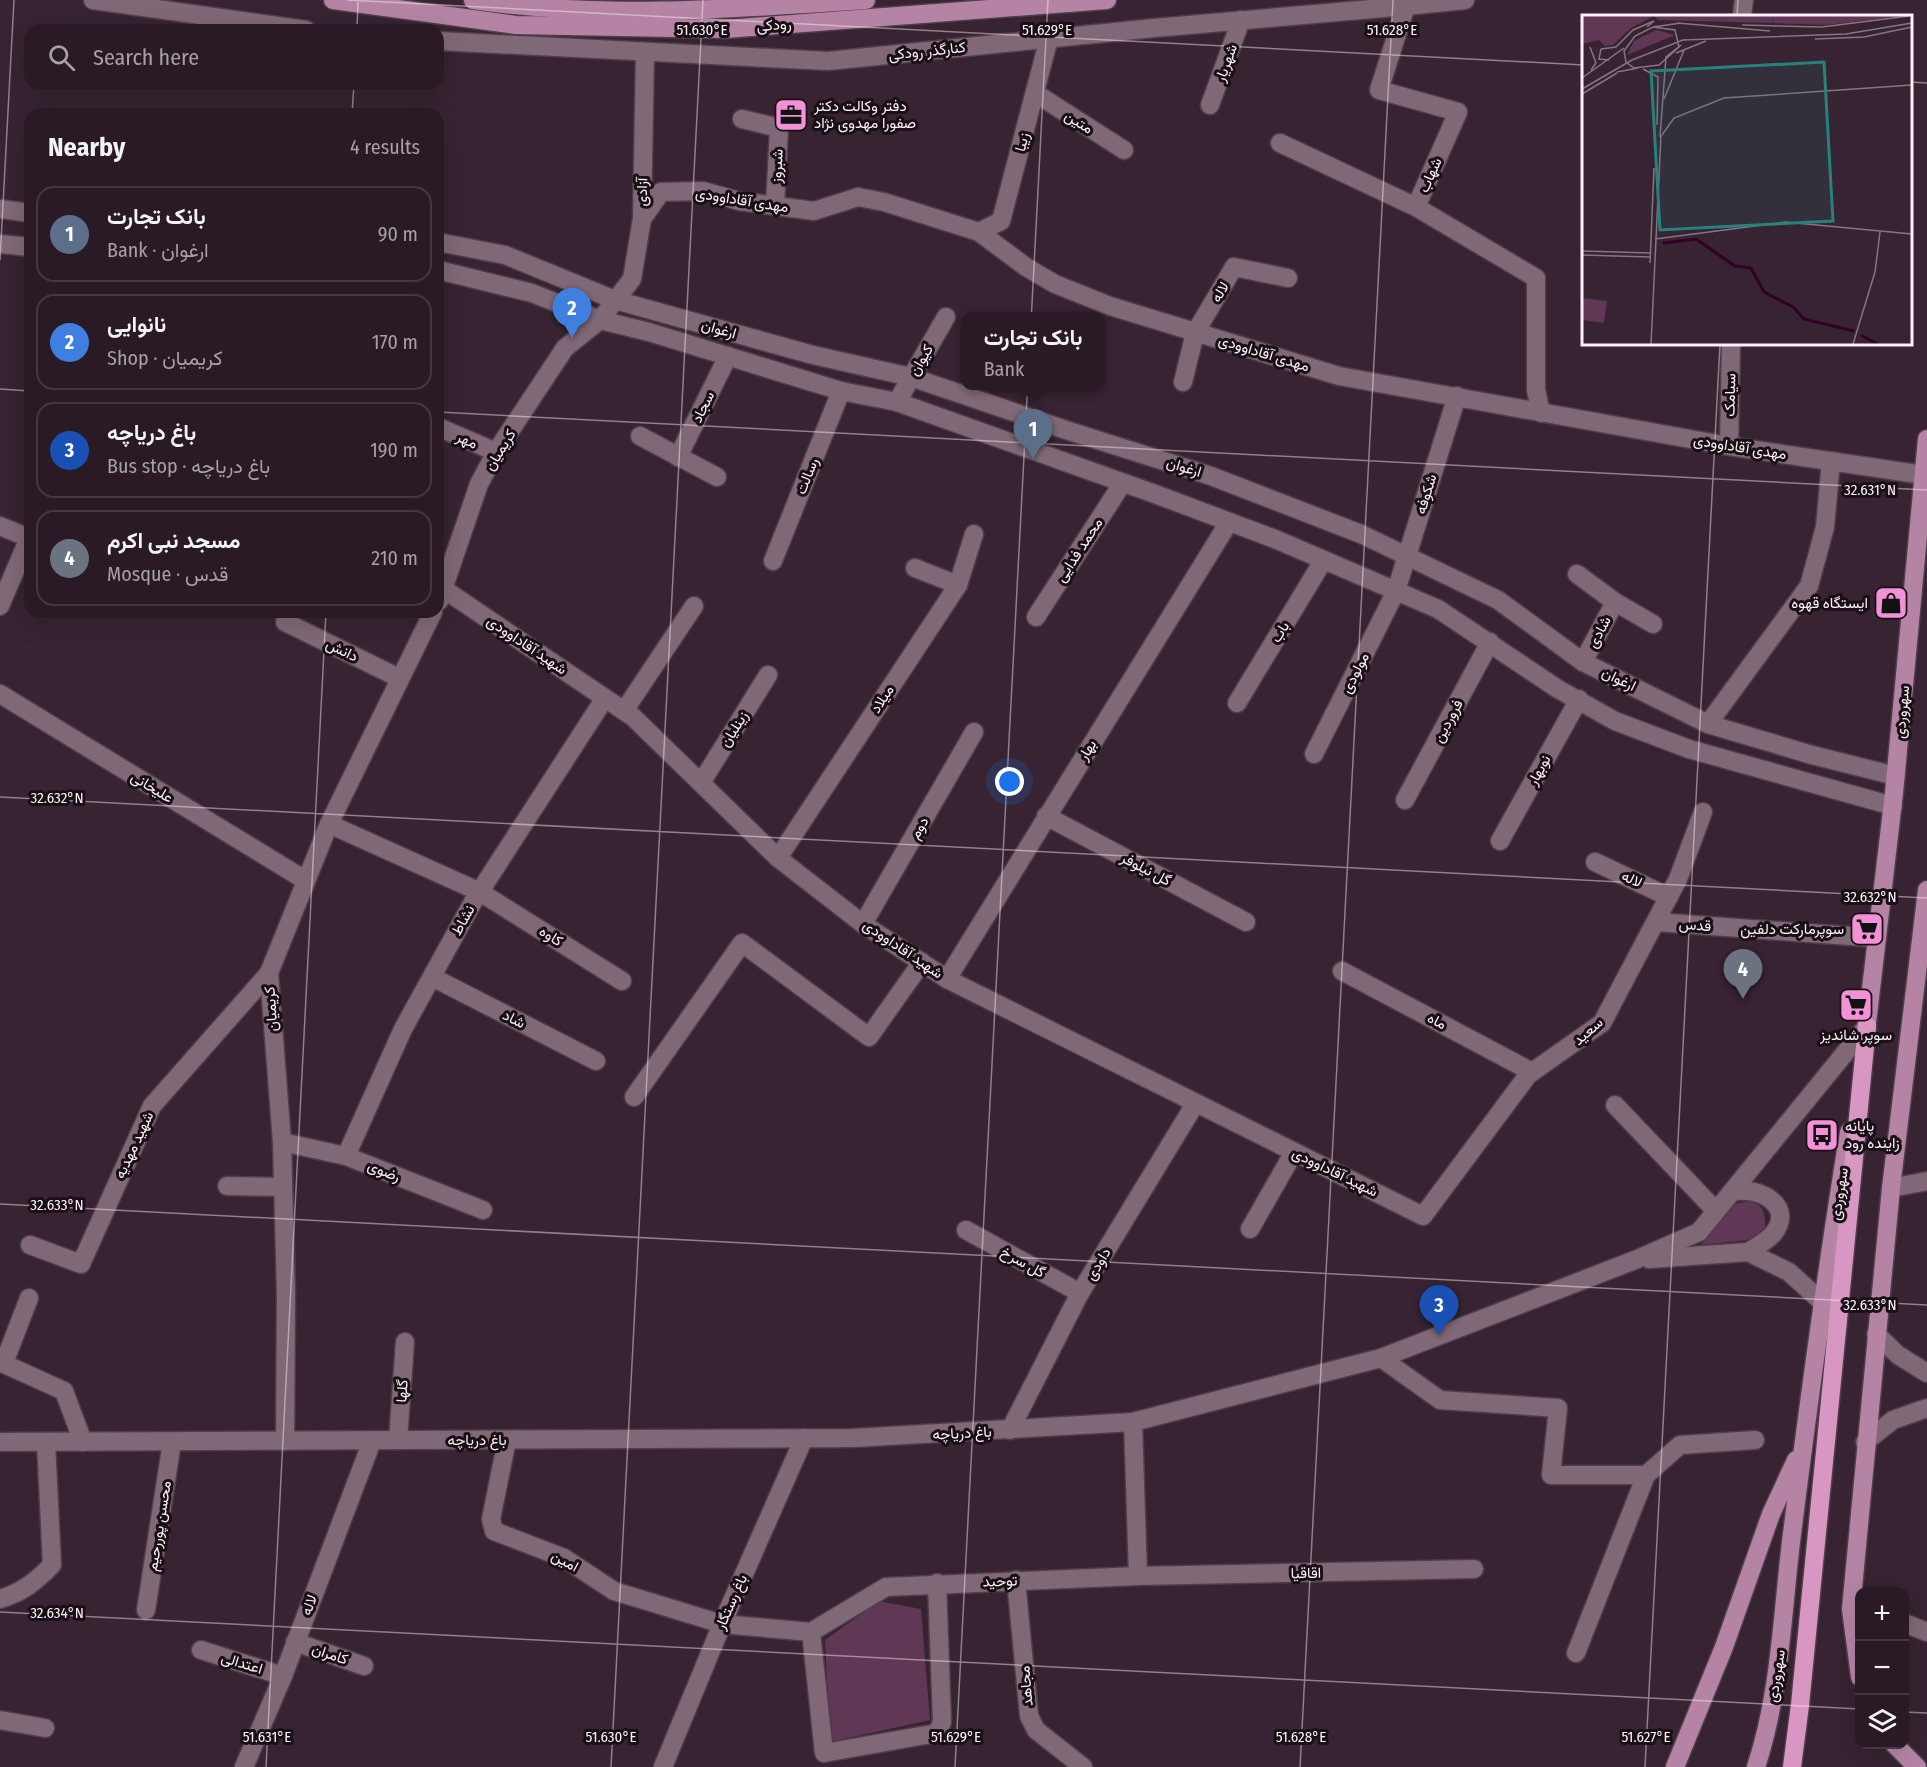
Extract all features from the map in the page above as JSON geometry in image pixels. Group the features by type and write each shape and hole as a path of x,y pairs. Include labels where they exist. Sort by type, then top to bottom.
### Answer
{"highway":[{"path":"1792,1767 1867,1026"}],"main road":[{"name":"رودکی","path":"333,0 516,25 725,29 1107,0"},
{"name":"رودکی","path":"473,0 534,9 715,10 866,0"},
{"name":"سهروردی","path":"1756,1767 1767,1734 1779,1663 1787,1571 1821,1301 1867,1026 1893,806 1927,439"},
{"path":"1855,1642 1851,1609 1865,1442 1891,1188 1923,951 1927,890"},
{"path":"1675,1767 1725,1647 1771,1514 1803,1445"},
{"path":"1899,1749 1917,1767"}],"street":[{"path":"93,0 263,24"},
{"name":"کنارگذر رودکی","path":"444,41 828,61 1409,3 1465,0"},
{"path":"1742,15 1744,0"},
{"name":"شهاب","path":"1409,3 1379,90 1458,112 1416,207 1536,278 1536,390 1540,413"},
{"name":"شهریار","path":"1210,105 1241,20"},
{"name":"زیبا","path":"979,232 1001,221 1049,38"},
{"name":"آزادی","path":"600,321 632,279 642,219 645,51"},
{"name":"متین","path":"1035,93 1124,150"},
{"name":"شبروز","path":"742,119 779,128 775,206"},
{"path":"1280,143 1416,207"},
{"name":"مهدی آقاداوودی","path":"642,219 661,192 703,191 739,201 814,211 858,197 884,202 979,232 1026,267 1055,284 1110,306 1339,376 1730,446 1924,476"},
{"path":"0,209 24,212"},
{"name":"ارغوان","path":"444,243 505,255 615,300 813,354 911,377 1065,430 1211,476 1361,534 1406,558 1498,600 1583,662 1708,724 1812,755 1896,776"},
{"path":"0,244 24,246"},
{"name":"لاله","path":"1196,333 1234,267 1288,278"},
{"name":"ارغوان","path":"444,271 532,292 600,321 728,356 841,391 897,402 1229,522 1438,609 1558,689 1615,721 1689,749 1893,806"},
{"name":"کیوان","path":"897,402 946,317"},
{"name":"کریمیان","path":"444,587 479,484 496,452 565,348 600,321"},
{"path":"1183,382 1196,333"},
{"name":"سیامک","path":"1730,446 1731,345"},
{"path":"803,379 813,354"},
{"name":"سجاد","path":"678,458 728,356"},
{"name":"رسالت","path":"773,561 841,391"},
{"name":"شکوفه","path":"1396,591 1457,396"},
{"name":"مهر","path":"444,430 496,452"},
{"path":"640,436 717,477"},
{"path":"1708,724 1809,586 1825,527 1832,461"},
{"name":"محمد فدایی","path":"1036,617 1122,484"},
{"name":"بهار","path":"947,979 1229,522"},
{"path":"0,526 24,536"},
{"name":"میلاد","path":"778,858 958,585 974,534"},
{"path":"0,606 24,548"},
{"name":"باب","path":"1237,703 1323,561"},
{"path":"915,568 958,585"},
{"path":"1576,574 1615,602 1653,624"},
{"name":"مولودی","path":"1314,754 1396,591"},
{"name":"شهید آقاداوودی","path":"444,598 624,711 778,858 863,924 947,979 1423,1216"},
{"name":"شادی","path":"1583,662 1615,602"},
{"path":"624,711 694,606"},
{"name":"کریمیان","path":"285,1441 282,1142 269,973 329,824 430,618"},
{"name":"دانش","path":"285,622 399,678"},
{"name":"فروردین","path":"1405,800 1490,642"},
{"name":"زینلیان","path":"701,783 768,675"},
{"name":"علیخانی","path":"0,694 305,880"},
{"name":"نشاط","path":"346,1156 404,1029 480,892 605,698"},
{"name":"نوبهار","path":"1500,841 1579,699"},
{"name":"دوم","path":"863,924 974,732"},
{"name":"سعید","path":"1423,1216 1532,1072 1602,1023 1669,897 1703,812"},
{"name":"گل نیلوفر","path":"1046,816 1246,922"},
{"name":"کاوه","path":"329,824 480,892 622,981"},
{"name":"لاله","path":"1595,862 1669,897"},
{"name":"قدس","path":"1656,922 1877,938"},
{"path":"634,1096 742,943 868,1037 922,962"},
{"name":"ماه","path":"1342,971 1532,1072"},
{"name":"شهید مهدیه","path":"30,1245 81,1264 152,1106 269,973"},
{"name":"شاد","path":"432,977 596,1061"},
{"name":"باغ دریاچه","path":"0,1442 804,1438 1010,1430 1133,1422 1381,1358 1635,1260 1699,1232 1867,1026"},
{"name":"داودی","path":"1010,1430 1080,1293 1195,1104"},
{"path":"1615,1105 1716,1211"},
{"name":"رضوی","path":"282,1142 346,1156 483,1210"},
{"path":"1250,1229 1294,1152"},
{"path":"1891,1188 1927,1181"},
{"path":"227,1186 283,1187"},
{"path":"1732,1192 1740,1190 1760,1192 1774,1202 1777,1210 1776,1228 1771,1236 1748,1252"},
{"name":"گل سرخ","path":"966,1230 1080,1293"},
{"path":"1635,1260 1748,1252 1789,1272 1821,1301"},
{"path":"29,1298 2,1363 64,1391 83,1442"},
{"path":"1876,1334 1898,1355 1927,1373"},
{"name":"گلها","path":"398,1440 405,1342"},
{"path":"1381,1358 1440,1400 1558,1408 1551,1475 1646,1475"},
{"path":"1865,1442 1893,1420 1927,1408"},
{"path":"1133,1422 1138,1576"},
{"name":"باغ رستگار","path":"663,1767 722,1624 804,1438"},
{"name":"امین","path":"507,1440 491,1519 494,1530 564,1558 614,1591 722,1624"},
{"path":"1576,1653 1646,1475 1680,1445 1755,1440"},
{"name":"لاله","path":"244,1767 283,1676 372,1441"},
{"path":"0,1599 18,1593 33,1584 52,1565 46,1442"},
{"name":"محسن پوررحیم","path":"146,1610 172,1442"},
{"name":"اقاقیا","path":"1138,1576 1474,1569"},
{"name":"توحید","path":"811,1632 886,1587 1138,1576"},
{"name":"مجاهد","path":"1016,1580 1029,1716 1036,1731 1083,1767"},
{"path":"722,1624 811,1632 825,1760 937,1733 941,1727 937,1583"},
{"path":"1909,1625 1927,1632"},
{"name":"کامران","path":"295,1642 364,1666"},
{"name":"اعتدالی","path":"201,1650 283,1676"},
{"path":"0,1720 45,1728"}],"shaded area":[{"path":"1750,1201 1761,1208 1765,1219 1765,1228 1758,1237 1701,1245 1734,1204"},
{"path":"879,1601 921,1609 930,1720 830,1742 825,1640"}],"place":[{"name":"دفتر وکالت دکتر صفورا مهدوی نژاد","path":"791,115"},
{"name":"نانوایی","path":"572,338"},
{"name":"بانک تجارت","path":"1033,459"},
{"name":"ایستگاه قهوه","path":"1891,603"},
{"name":"سوپرمارکت دلفین","path":"1867,929"},
{"name":"مسجد نبی اکرم","path":"1743,999"},
{"name":"سوپر شاندیز","path":"1856,1005"},
{"name":"پایانه زاینده رود","path":"1822,1135"},
{"name":"باغ دریاچه","path":"1439,1335"}]}
